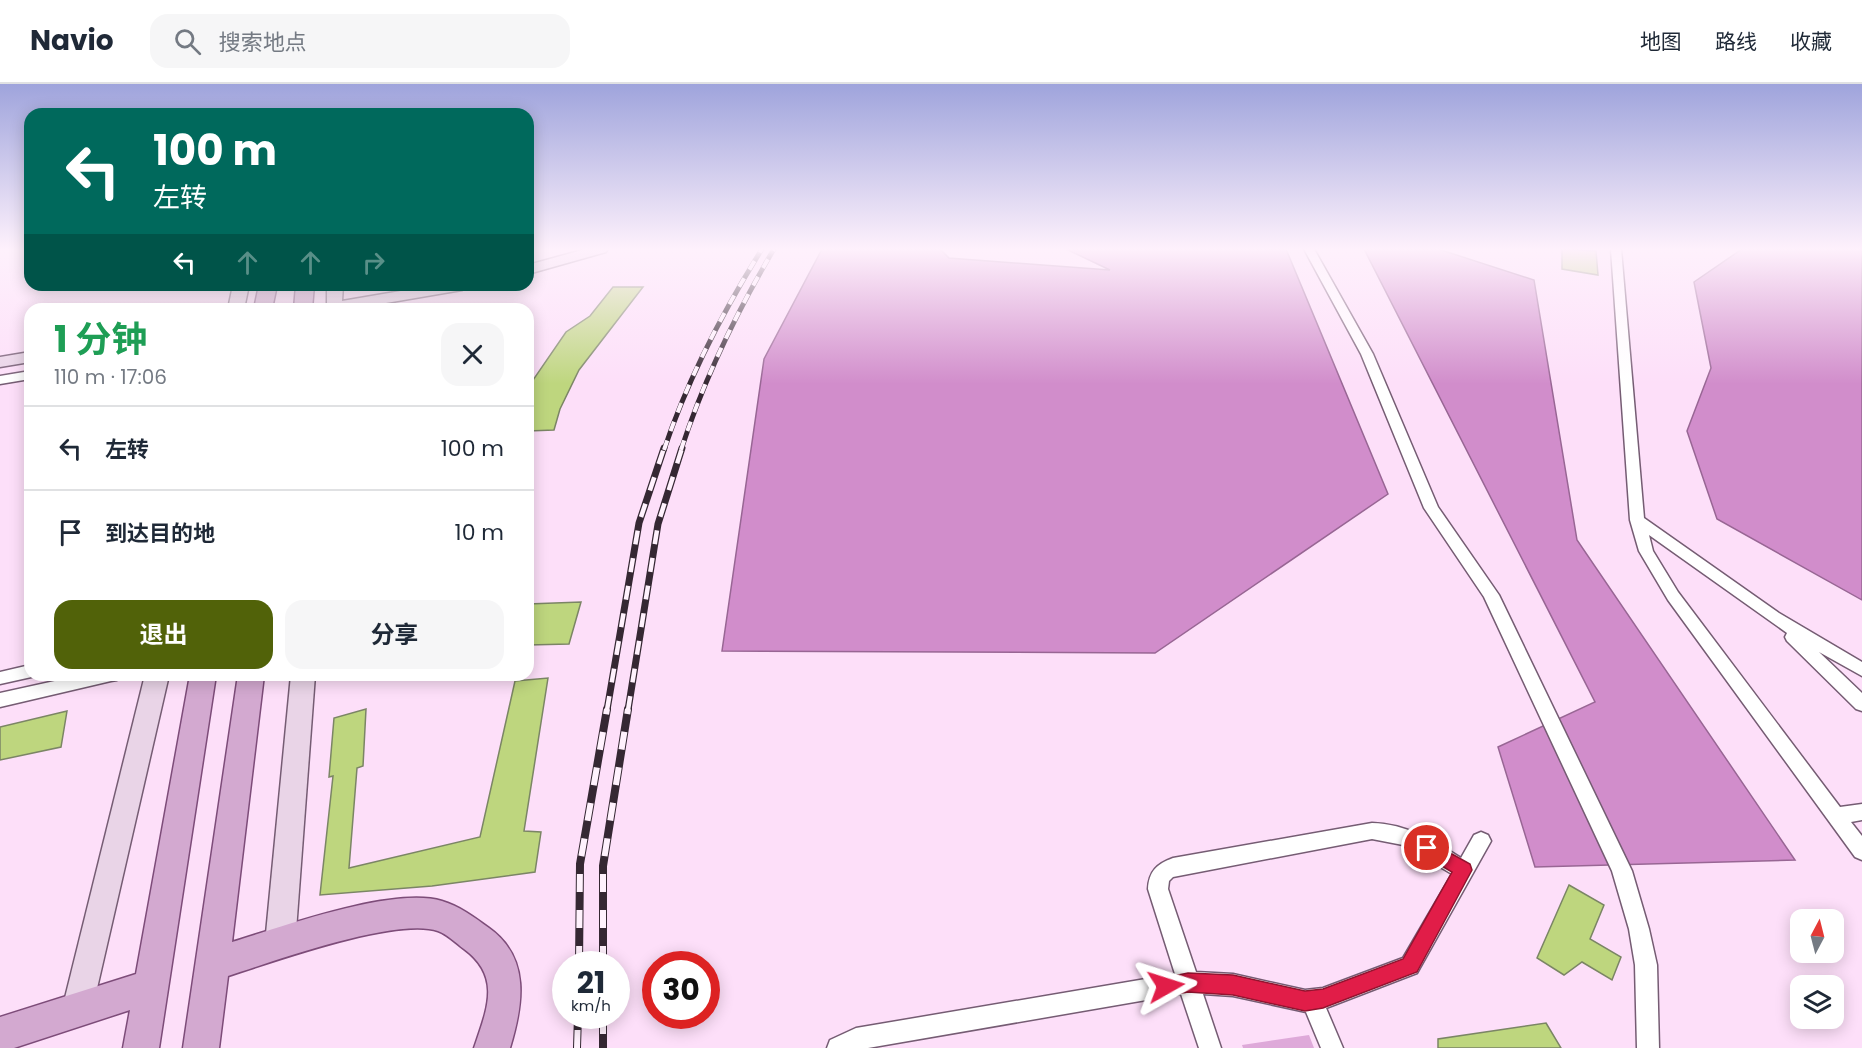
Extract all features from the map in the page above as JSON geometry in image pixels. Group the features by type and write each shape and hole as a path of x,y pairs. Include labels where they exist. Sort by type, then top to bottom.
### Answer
{"main road":[{"path":"141,1048 202,681"},
{"path":"201,1048 250,681"},
{"path":"213,964 383,916 438,915 484,942 504,969 506,1006 492,1048"},
{"path":"0,1035 151,986"}],"street":[{"path":"359,303 410,294"},
{"path":"1334,294 1367,354 1431,508 1491,595 1622,870 1639,929 1646,965 1648,1048"},
{"path":"1619,294 1637,520 1641,538 1659,575 1862,852"},
{"path":"0,362 24,358"},
{"path":"0,380 24,376"},
{"path":"1637,520 1773,617 1862,670"},
{"path":"1773,617 1862,704"},
{"path":"0,678 24,672"},
{"path":"0,700 84,681"},
{"path":"77,1010 156,681"},
{"path":"280,944 302,681"},
{"path":"1836,816 1862,812"},
{"path":"1210,1048 1158,889 1158,878 1173,867 1386,831 1408,837 1463,870"},
{"path":"838,1048 856,1039 1188,982 1233,985 1286,997 1323,999 1410,966 1481,841"},
{"path":"1312,1000 1332,1048"}],"shaded area":[{"path":"798,294 1305,294 1388,494 1155,653 722,651 764,359"},
{"path":"1387,294 1536,294 1577,540 1795,860 1535,867 1498,747 1595,702"},
{"path":"1696,294 1862,294 1862,600 1717,519 1687,431 1711,368"},
{"path":"1309,1035 1314,1048 1243,1048 1242,1045"}],"building":[{"path":"607,294 638,294 579,370 560,409 554,430 534,431 534,379 566,332 590,316"},
{"path":"581,602 569,644 534,645 534,604"},
{"path":"548,678 524,831 541,832 535,872 432,886 320,895 333,776 329,777 334,718 366,709 363,766 357,768 349,868 480,837 515,681"},
{"path":"67,711 61,747 0,760 0,727"},
{"path":"1569,885 1604,905 1590,939 1621,957 1612,980 1582,962 1564,975 1537,958"},
{"path":"1546,1023 1561,1048 1438,1048 1438,1039"}],"railway":[{"path":"664,450 695,372 735,294"},
{"path":"681,450 722,347 749,294"},
{"path":"607,710 639,523 664,448"},
{"path":"628,710 658,524 682,448"},
{"path":"579,951 580,864 607,709"},
{"path":"603,951 603,866 628,709"},
{"path":"577,1048 578,1029"},
{"path":"603,1029 603,1048"}],"route":[{"path":"1166,986 1188,982 1233,985 1305,1001 1323,999 1410,966 1463,870 1427,848"}]}
